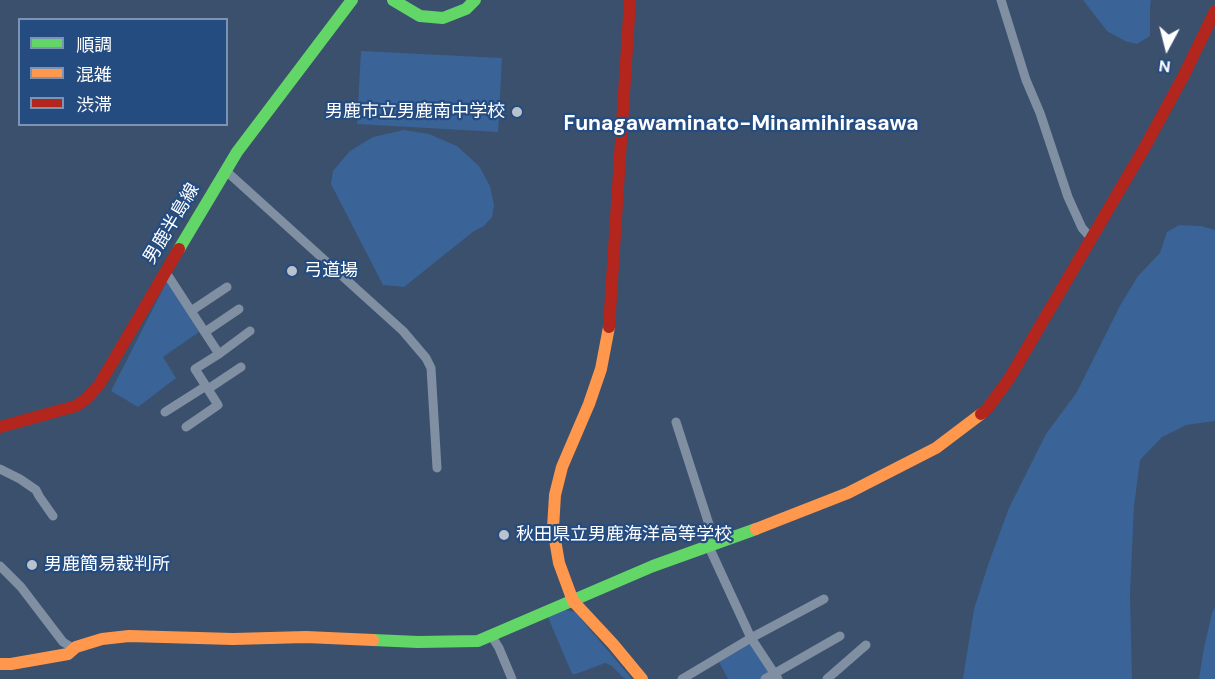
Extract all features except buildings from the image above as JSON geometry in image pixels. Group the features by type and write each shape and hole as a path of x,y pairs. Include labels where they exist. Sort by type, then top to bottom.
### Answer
{"street":[{"name":"男鹿半島線","path":"0,427 76,405 86,399 99,385 225,170 352,0"},
{"path":"393,0 420,16 443,18 466,9 475,0"},
{"path":"630,0 609,333 601,369 589,404 562,467 555,495 554,528 559,563 573,602 642,679"},
{"path":"1001,0 1026,80 1040,113 1068,197 1082,228 1091,238"},
{"path":"0,664 68,654 76,647 102,639 129,636 233,639 306,637 418,642 478,640 573,602 653,566 848,493 936,448 987,409 1009,379 1184,75 1215,11"},
{"path":"225,170 403,331 426,358 431,368 437,468"},
{"path":"165,271 219,354"},
{"path":"191,311 227,287"},
{"path":"205,332 239,309"},
{"path":"186,427 218,405 195,369 250,331"},
{"path":"165,412 241,367"},
{"path":"676,422 712,545 750,638 777,676"},
{"path":"0,469 36,489 53,516"},
{"path":"0,566 21,587 63,642 76,647"},
{"path":"682,679 750,638 824,599"},
{"path":"491,635 512,679"},
{"path":"765,679 777,676 840,636"},
{"path":"827,679 866,645"}],"shaded area":[{"path":"1083,0 1151,0 1150,36 1137,44 1125,41 1107,31"},
{"path":"361,51 502,58 498,132 357,124"},
{"path":"404,130 429,134 457,146 479,166 490,186 494,205 492,217 484,226 474,231 404,287 383,285 331,184 333,171 350,151 373,137"},
{"path":"1179,225 1201,226 1215,230 1215,421 1186,425 1162,437 1140,460 1134,506 1130,594 1132,679 963,679 974,609 1009,508 1046,434 1077,392 1121,304 1138,276 1160,253 1167,232"},
{"path":"167,281 199,332 163,357 176,378 138,407 111,391"},
{"path":"1215,607 1215,679 1199,679 1204,648"},
{"path":"561,609 575,612 632,679 625,679 612,666 605,663 572,674 548,617"},
{"path":"751,643 770,674 760,679 728,679 719,662"}],"traffic: fast":[{"path":"179,249 237,152 352,0"},
{"path":"393,0 420,16 443,18 466,9 475,0"},
{"path":"373,640 478,641 653,566 756,529"}],"traffic: slow":[{"path":"609,327 601,369 562,467 555,495 553,528 559,563 573,601 642,679"},
{"path":"756,529 848,493 936,448 981,414"},
{"path":"0,664 68,654 76,647 102,639 129,636 233,639 306,637 373,640"}],"traffic: jam":[{"path":"609,327 630,0"},
{"path":"981,414 1009,379 1146,145 1215,11"},
{"path":"0,427 76,406 86,399 99,385 179,249"}],"place":[{"name":"男鹿市立男鹿南中学校","path":"517,112"},
{"name":"弓道場","path":"292,271"},
{"name":"秋田県立男鹿海洋高等学校","path":"504,535"},
{"name":"男鹿簡易裁判所","path":"32,565"}],"district":[{"name":"Funagawaminato-Minamihirasawa","path":"741,124"}]}
